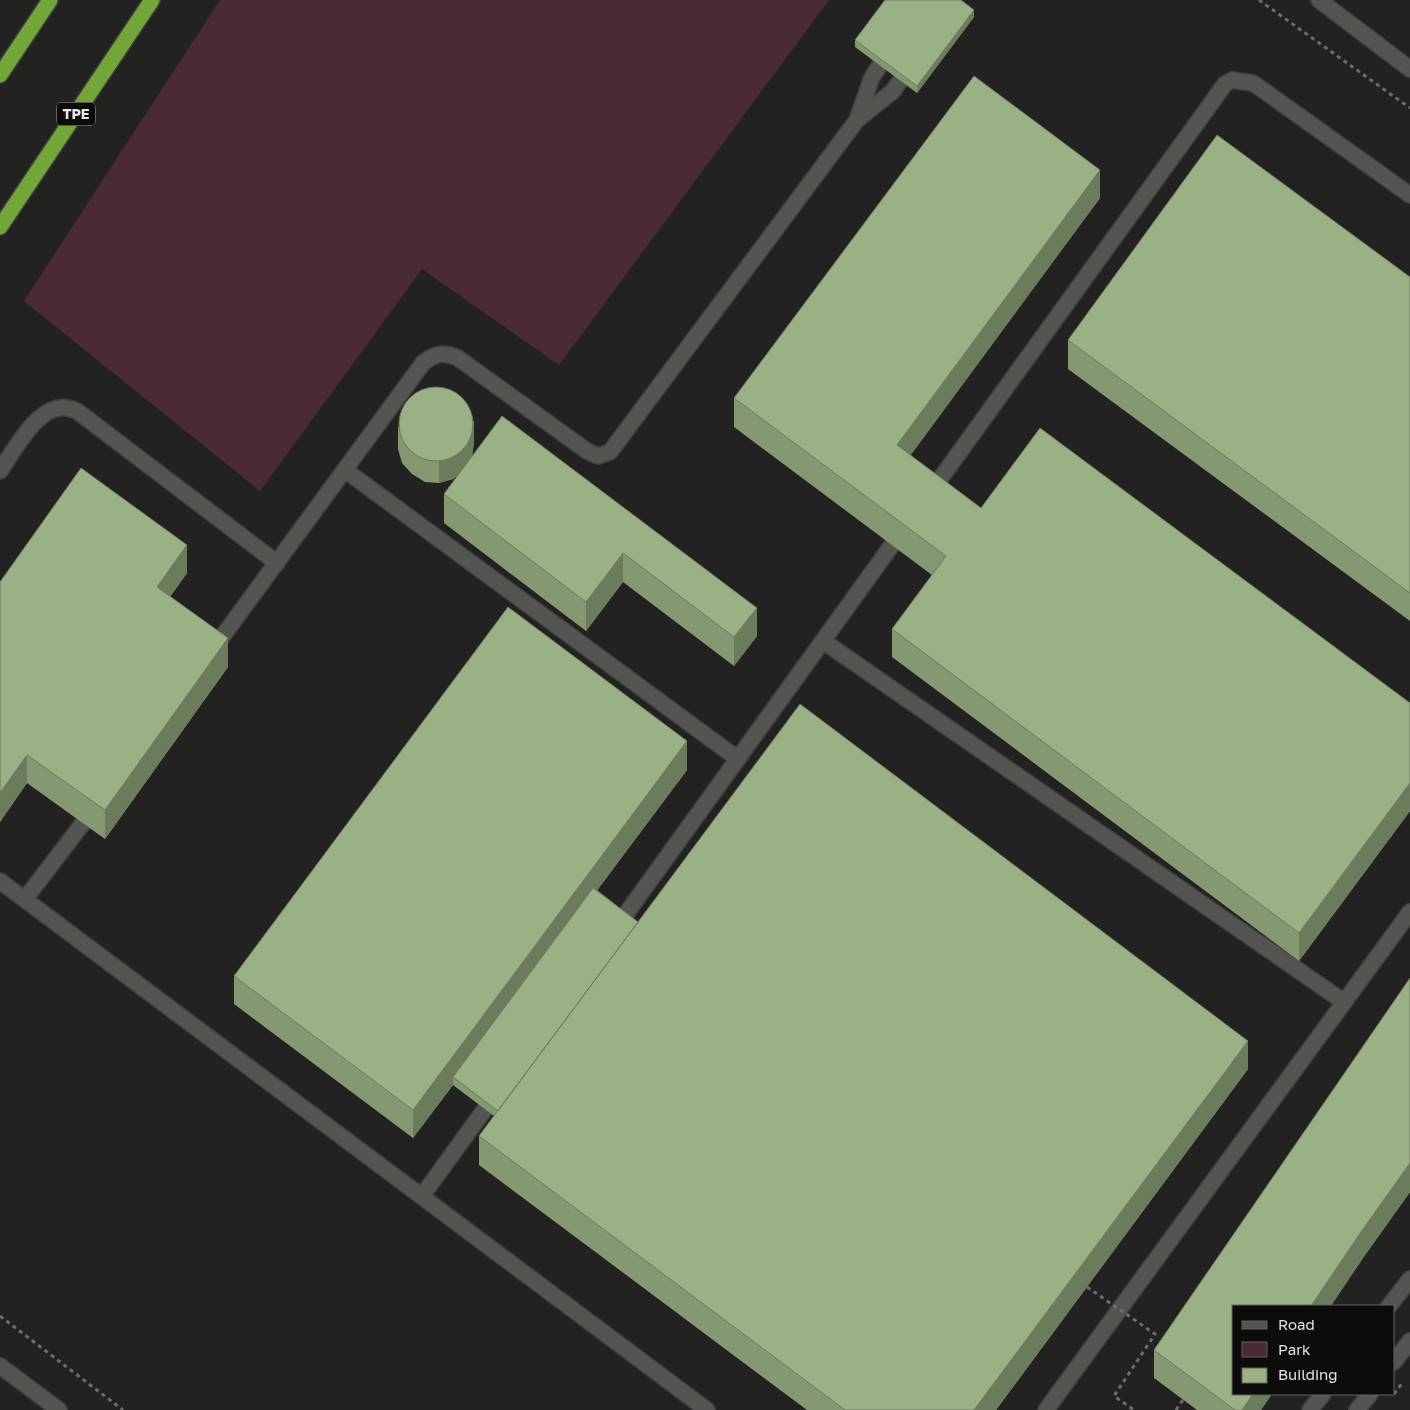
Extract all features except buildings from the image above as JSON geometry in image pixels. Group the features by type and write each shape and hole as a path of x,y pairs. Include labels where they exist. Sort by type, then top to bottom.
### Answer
{"highway":[{"path":"0,74 50,0"},
{"name":"TPE","path":"0,227 152,0"}],"street":[{"path":"1319,0 1410,69"},
{"path":"857,120 872,77 880,65"},
{"path":"927,496 1225,84 1232,80 1253,83 1410,195"},
{"path":"210,654 424,363 432,356 447,353 458,358 587,451 598,456 610,452 857,120 893,91 900,81"},
{"path":"0,471 45,413 56,406 68,406 277,562"},
{"path":"345,470 738,760"},
{"path":"623,918 892,545"},
{"path":"823,641 1344,1002"},
{"path":"25,899 83,823"},
{"path":"0,881 707,1410"},
{"path":"1046,1410 1410,912"},
{"path":"422,1196 485,1109"},
{"path":"1391,1305 1410,1279"},
{"path":"1395,1361 1410,1341"},
{"path":"0,1366 59,1410"},
{"path":"1310,1410 1322,1395"},
{"path":"1357,1410 1369,1395"}],"path":[{"path":"1260,0 1410,108"},
{"path":"1086,1287 1155,1334 1114,1396 1134,1410"},
{"path":"0,1316 123,1410"},
{"path":"1176,1410 1183,1400"}],"green space":[{"path":"220,0 829,0 559,365 422,269 260,491 24,301"}]}
